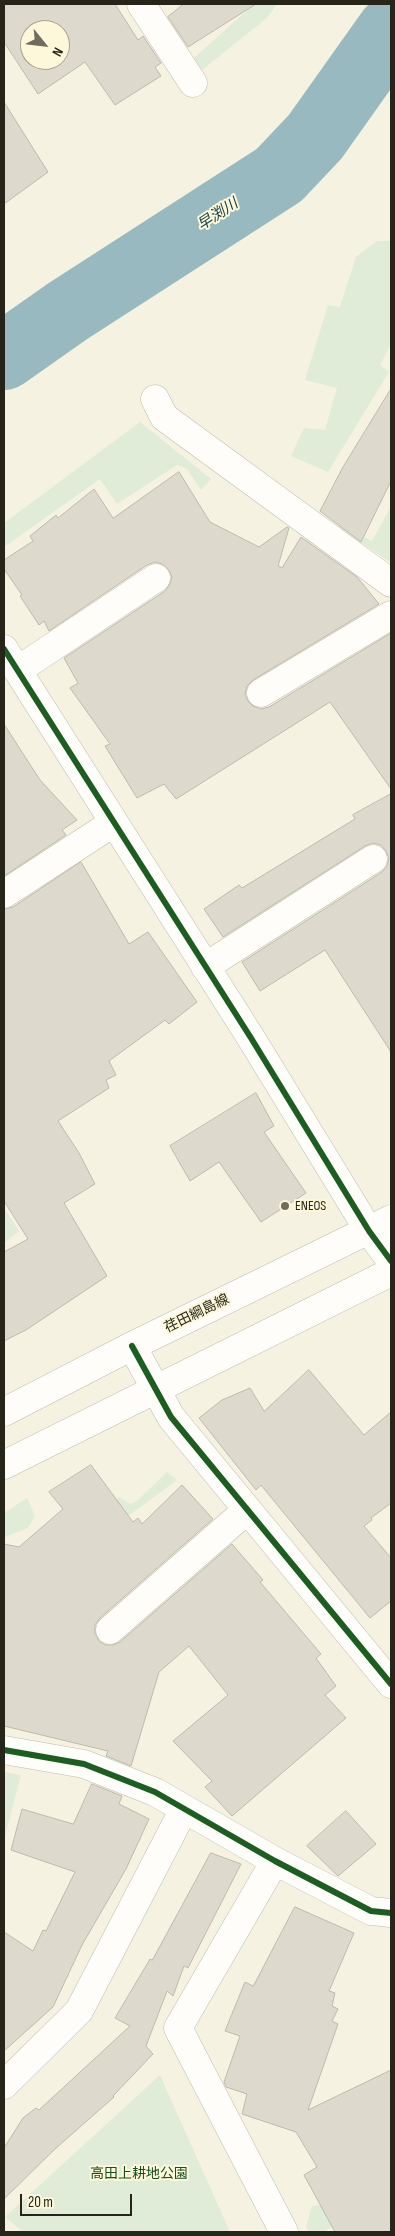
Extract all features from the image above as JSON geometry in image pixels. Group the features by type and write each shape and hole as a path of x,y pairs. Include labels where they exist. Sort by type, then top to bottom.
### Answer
{"street":[{"path":"141,4 193,82"},
{"path":"155,399 164,417 391,583"},
{"path":"156,578 11,659 113,824 205,967 380,1224 391,1261"},
{"path":"261,693 391,614"},
{"path":"4,894 113,824"},
{"path":"205,967 373,859"},
{"name":"荏田綱島線","path":"4,1412 132,1346 380,1224"},
{"path":"4,1465 391,1272"},
{"path":"132,1346 155,1391 171,1417 391,1684"},
{"path":"110,1630 248,1510"},
{"path":"4,1750 84,1764 155,1792 275,1861 371,1911 391,1913"},
{"path":"4,2086 79,2011 184,1809"},
{"path":"275,1861 178,2028 284,2232"}],"green space":[{"path":"254,4 277,4 267,18 202,70 194,58"},
{"path":"377,241 391,241 391,344 380,365 389,372 328,472 291,456 304,428 325,430 337,388 305,380 328,305 340,307 356,257"},
{"path":"140,422 211,479 201,490 187,469 177,465 117,504 100,479 4,547 4,523"},
{"path":"391,506 390,562 332,523 372,541"},
{"path":"4,1208 19,1231 4,1243"},
{"path":"167,1472 177,1480 123,1520 111,1502 120,1497 130,1504 137,1501"},
{"path":"27,1498 35,1516 28,1528 5,1537 4,1513"},
{"path":"4,1772 21,1775 4,1840"},
{"name":"高田上耕地公園","path":"160,2075 230,2232 23,2232 5,2217"},
{"path":"387,2200 323,2232 309,2232 306,2227 312,2206 353,2201"}],"building":[{"path":"4,4 115,4 138,40 143,36 161,63 155,67 161,76 115,105 85,62 38,94 22,70 70,70 70,20 20,20 20,66 4,42"},
{"path":"184,4 256,4 188,47 168,17"},
{"path":"4,102 48,172 4,204"},
{"path":"391,389 391,481 361,542 320,511 343,467"},
{"path":"179,472 210,522 259,547 287,527 289,528 278,566 282,568 301,537 357,577 379,604 253,680 247,686 245,694 253,706 261,709 269,707 391,633 391,789 330,702 176,799 164,784 137,798 105,746 110,744 70,688 78,683 64,658 165,591 172,577 169,570 162,564 155,562 147,565 49,631 44,621 39,625 20,596 22,595 4,569 4,560 33,541 30,536 56,515 58,518 94,489 113,518"},
{"path":"4,724 40,780 77,820 62,830 66,835 4,876"},
{"path":"391,794 391,1052 325,950 260,991 242,962 382,872 387,866 389,858 381,845 373,843 365,846 223,937 204,909 239,885 242,888 355,819 353,815"},
{"path":"81,862 129,944 148,932 197,1002 169,1024 165,1020 109,1061 116,1075 106,1080 109,1088 58,1121 79,1153 95,1184 64,1203 107,1276 26,1330 4,1341 4,1252 28,1239 4,1201 4,909 13,907"},
{"path":"256,1093 274,1126 264,1132 306,1193 261,1222 219,1162 190,1181 170,1146"},
{"path":"309,1370 364,1435 391,1412 391,1503 371,1518 372,1520 364,1526 391,1558 391,1601 370,1618 261,1485 256,1490 199,1418 222,1400 250,1388 264,1411"},
{"path":"91,1465 133,1522 138,1518 142,1524 182,1485 213,1519 100,1618 95,1625 95,1633 99,1641 105,1645 113,1645 120,1642 232,1544 263,1580 260,1582 321,1654 316,1658 336,1686 325,1695 346,1718 232,1816 205,1787 212,1781 173,1741 228,1695 189,1646 159,1672 131,1766 106,1756 108,1751 4,1726 4,1544 19,1547 63,1509 49,1492"},
{"path":"92,1784 122,1796 119,1804 149,1819 126,1869 82,1945 53,2007 4,2051 4,1932 33,1951 43,1930 46,1931 75,1872 11,1850 22,1809 73,1824"},
{"path":"346,1811 376,1844 338,1876 307,1846"},
{"path":"211,1853 241,1864 188,1968 184,1966 173,1996 167,1991 146,2046 153,2054 114,2097 55,2149 4,2199 4,2148 23,2118 36,2108 39,2110 130,2026 115,2018 150,1959 152,1960"},
{"path":"295,1907 354,1933 329,1991 335,1993 332,2006 338,2009 332,2021 338,2024 308,2110 391,2070 391,2232 335,2232 304,2175 317,2167 296,2132 242,2114 247,2094 226,2087 224,2082 240,2036 225,2031 245,1982 253,1986"}],"waterway":[{"name":"早渕川","path":"4,356 68,311 279,175 315,137 391,30"}],"cycle path":[{"path":"4,649 251,1038 369,1231 391,1261"},
{"path":"132,1346 171,1417 391,1684"},
{"path":"4,1750 84,1764 155,1792 275,1861 371,1911 391,1913"}],"place":[{"name":"ENEOS","path":"285,1206"}]}
